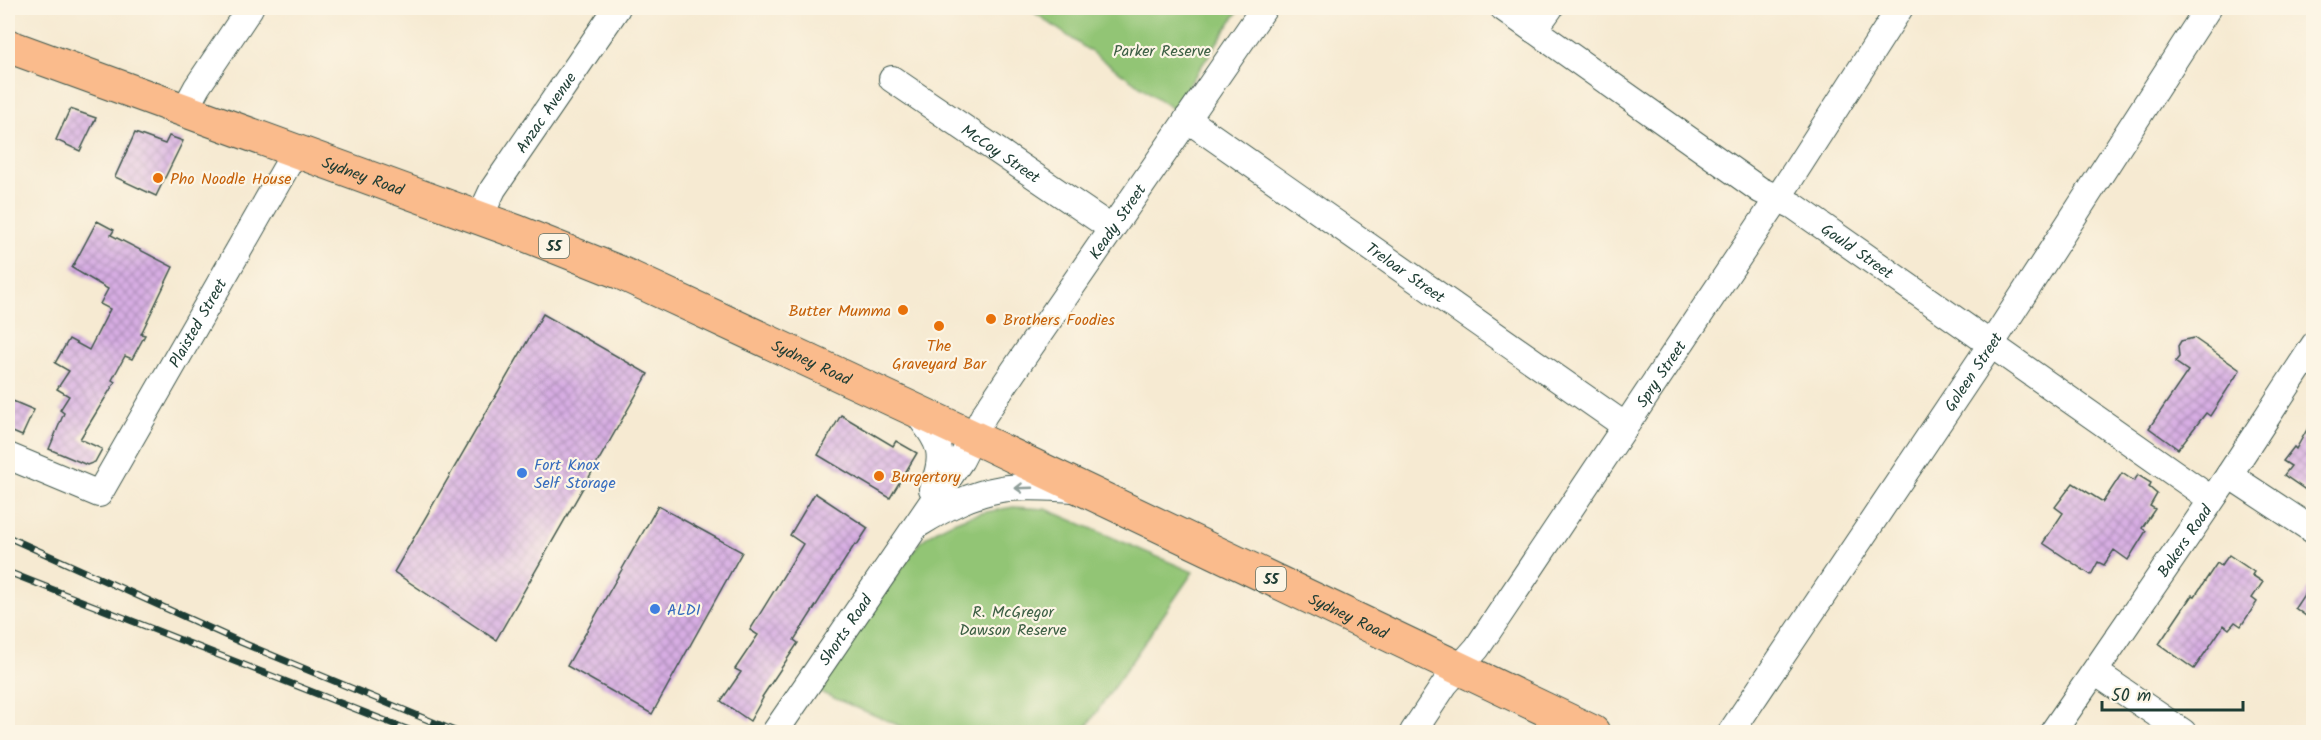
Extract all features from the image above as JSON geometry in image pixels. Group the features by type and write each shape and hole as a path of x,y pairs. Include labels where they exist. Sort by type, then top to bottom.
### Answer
{"highway":[{"name":"Sydney Road","path":"8,46 582,256 914,409 1593,732"}],"street":[{"path":"184,111 197,87 250,8"},
{"name":"Anzac Avenue","path":"480,219 493,189 617,8"},
{"name":"Keady Street","path":"973,437 984,415 1264,8"},
{"name":"Gould Street","path":"1503,8 1760,190 1794,206 1990,346 2211,499"},
{"path":"1534,30 1550,8"},
{"name":"Spry Street","path":"1413,732 1445,684 1477,648 1778,198 1900,8"},
{"name":"Goleen Street","path":"1731,732 1990,346 2208,8"},
{"name":"McCoy Street","path":"892,79 1111,228"},
{"name":"Treloar Street","path":"1186,119 1624,425"},
{"name":"Plaisted Street","path":"8,456 99,494 295,152"},
{"name":"Bakers Road","path":"2053,732 2229,475 2313,345"},
{"name":"Shorts Road","path":"914,409 937,440 941,453 938,475 919,519"},
{"name":"Shorts Road","path":"775,732 961,460 973,437"},
{"path":"2229,475 2313,531"},
{"name":"Shorts Road","path":"919,519 977,495 1002,489 1083,489"},
{"path":"2095,672 2183,732"}],"green space":[{"name":"Parker Reserve","path":"1028,8 1240,8 1173,109"},
{"name":"R. McGregor Dawson Reserve","path":"1013,507 1046,509 1193,572 1083,732 914,732 817,691 919,543 940,528 963,518"}],"building":[{"path":"70,109 96,118 80,151 56,140"},
{"path":"135,133 165,144 169,136 183,141 156,196 115,177"},
{"path":"97,221 114,230 111,235 173,267 141,334 145,335 132,359 125,356 112,380 115,382 80,439 102,449 95,462 87,465 49,449 64,413 60,410 69,396 57,389 69,371 55,363 69,339 89,350 110,309 100,304 108,289 72,268"},
{"name":"Fort Knox Self Storage","path":"543,314 648,374 496,640 394,572"},
{"path":"2194,338 2240,370 2210,416 2206,413 2178,449 2149,428 2188,371 2175,362 2179,357 2178,346 2181,341"},
{"path":"8,399 34,410 22,436 8,430"},
{"name":"Burgertory","path":"841,415 893,446 896,441 917,453 890,498 818,455"},
{"path":"2313,419 2313,495 2284,475 2291,466 2283,461 2294,447 2296,449"},
{"path":"2122,473 2134,481 2138,475 2151,483 2149,487 2157,494 2150,506 2155,509 2142,528 2146,531 2128,560 2114,550 2104,565 2098,562 2091,575 2043,543 2063,513 2055,507 2073,483 2103,502"},
{"path":"815,493 868,528 857,545 855,544 794,640 798,643 762,697 750,721 721,701 741,672 735,669 758,635 750,630 803,544 790,535"},
{"name":"ALDI","path":"658,506 742,552 652,714 567,666"},
{"path":"2229,555 2254,572 2252,575 2263,582 2252,598 2257,602 2241,626 2235,622 2229,629 2224,625 2194,669 2159,644 2217,563 2221,566"},
{"path":"2313,581 2313,621 2295,608"}],"railway":[{"path":"8,537 238,641 457,732"},
{"path":"8,572 414,732"}],"place":[{"name":"Pho Noodle House","path":"158,178"},
{"name":"Butter Mumma","path":"903,310"},
{"name":"Brothers Foodies","path":"991,319"},
{"name":"The Graveyard Bar","path":"939,326"},
{"name":"Fort Knox Self Storage","path":"522,473"},
{"name":"Burgertory","path":"879,476"},
{"name":"ALDI","path":"655,609"}]}
